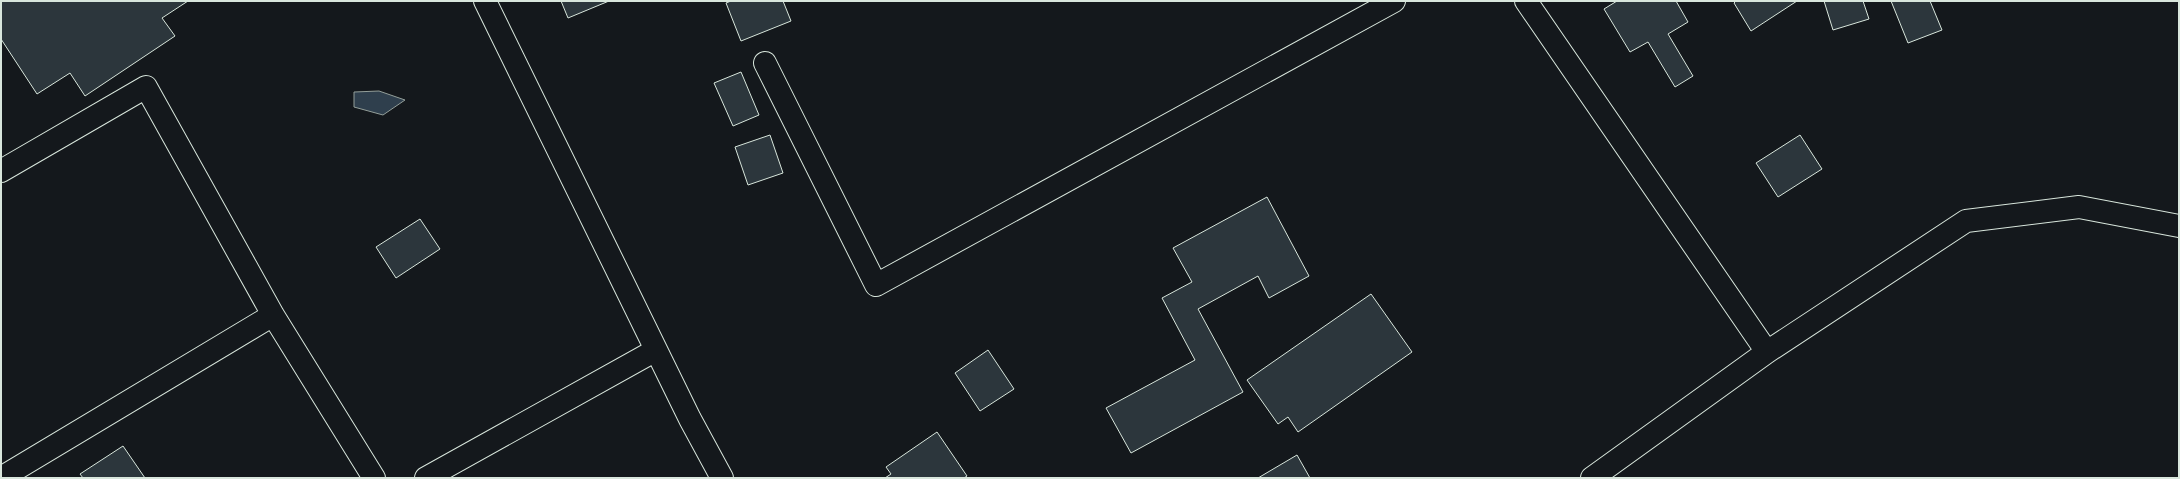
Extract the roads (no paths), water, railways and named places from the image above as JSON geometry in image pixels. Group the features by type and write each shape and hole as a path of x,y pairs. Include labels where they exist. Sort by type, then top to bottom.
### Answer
{"street":[{"path":"485,1 656,350 722,478"},
{"path":"765,62 876,285 1394,1"},
{"path":"1526,1 1767,352"},
{"path":"1,171 146,88 273,315 374,478"},
{"path":"1592,478 1767,352 1966,220 2079,207 2179,226"},
{"path":"1,478 273,315"},
{"path":"426,478 656,350"}],"water":[{"path":"379,91 405,100 383,115 354,107 354,92"}]}
